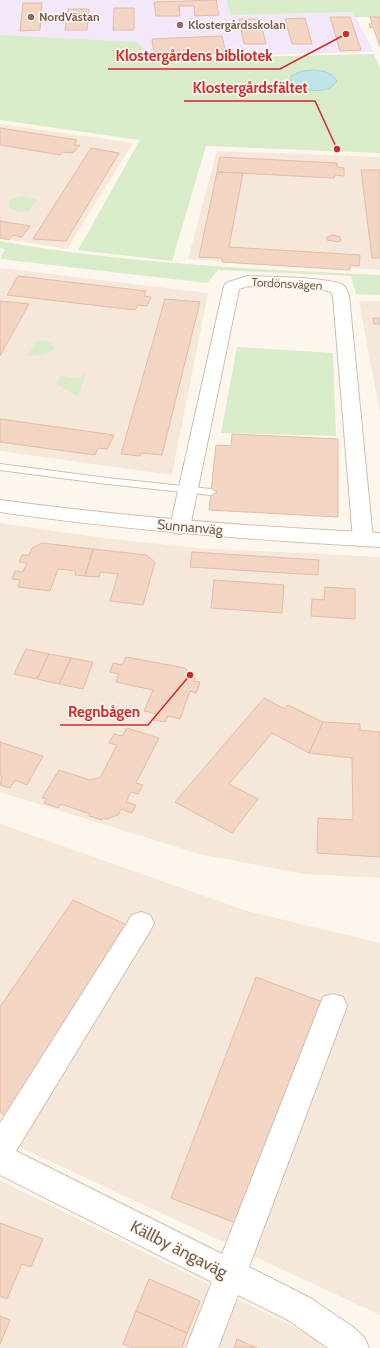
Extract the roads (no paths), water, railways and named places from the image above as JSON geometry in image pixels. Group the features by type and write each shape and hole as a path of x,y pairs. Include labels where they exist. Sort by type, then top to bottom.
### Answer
{"street":[{"name":"Tordönsvägen","path":"180,527 232,286 240,282 251,281 333,286 338,289 342,296 371,539"},
{"name":"Sunnanväg","path":"0,506 44,513 180,527 371,539"},
{"path":"0,1150 141,923"},
{"path":"202,1348 229,1274 333,1006"},
{"name":"Källby ängaväg","path":"0,1159 299,1309 342,1338 353,1348"}],"lane":[{"path":"0,467 211,492"}],"water":[{"path":"314,70 330,74 337,81 328,89 321,90 308,90 291,82 291,76 302,71"}],"place":[{"name":"NordVästan","path":"31,17"},
{"name":"Klostergårdsskolan","path":"180,25"},
{"name":"Klostergårdens bibliotek","path":"346,34"},
{"name":"Klostergårdsfältet","path":"337,149"},
{"name":"Regnbågen","path":"190,675"}]}
